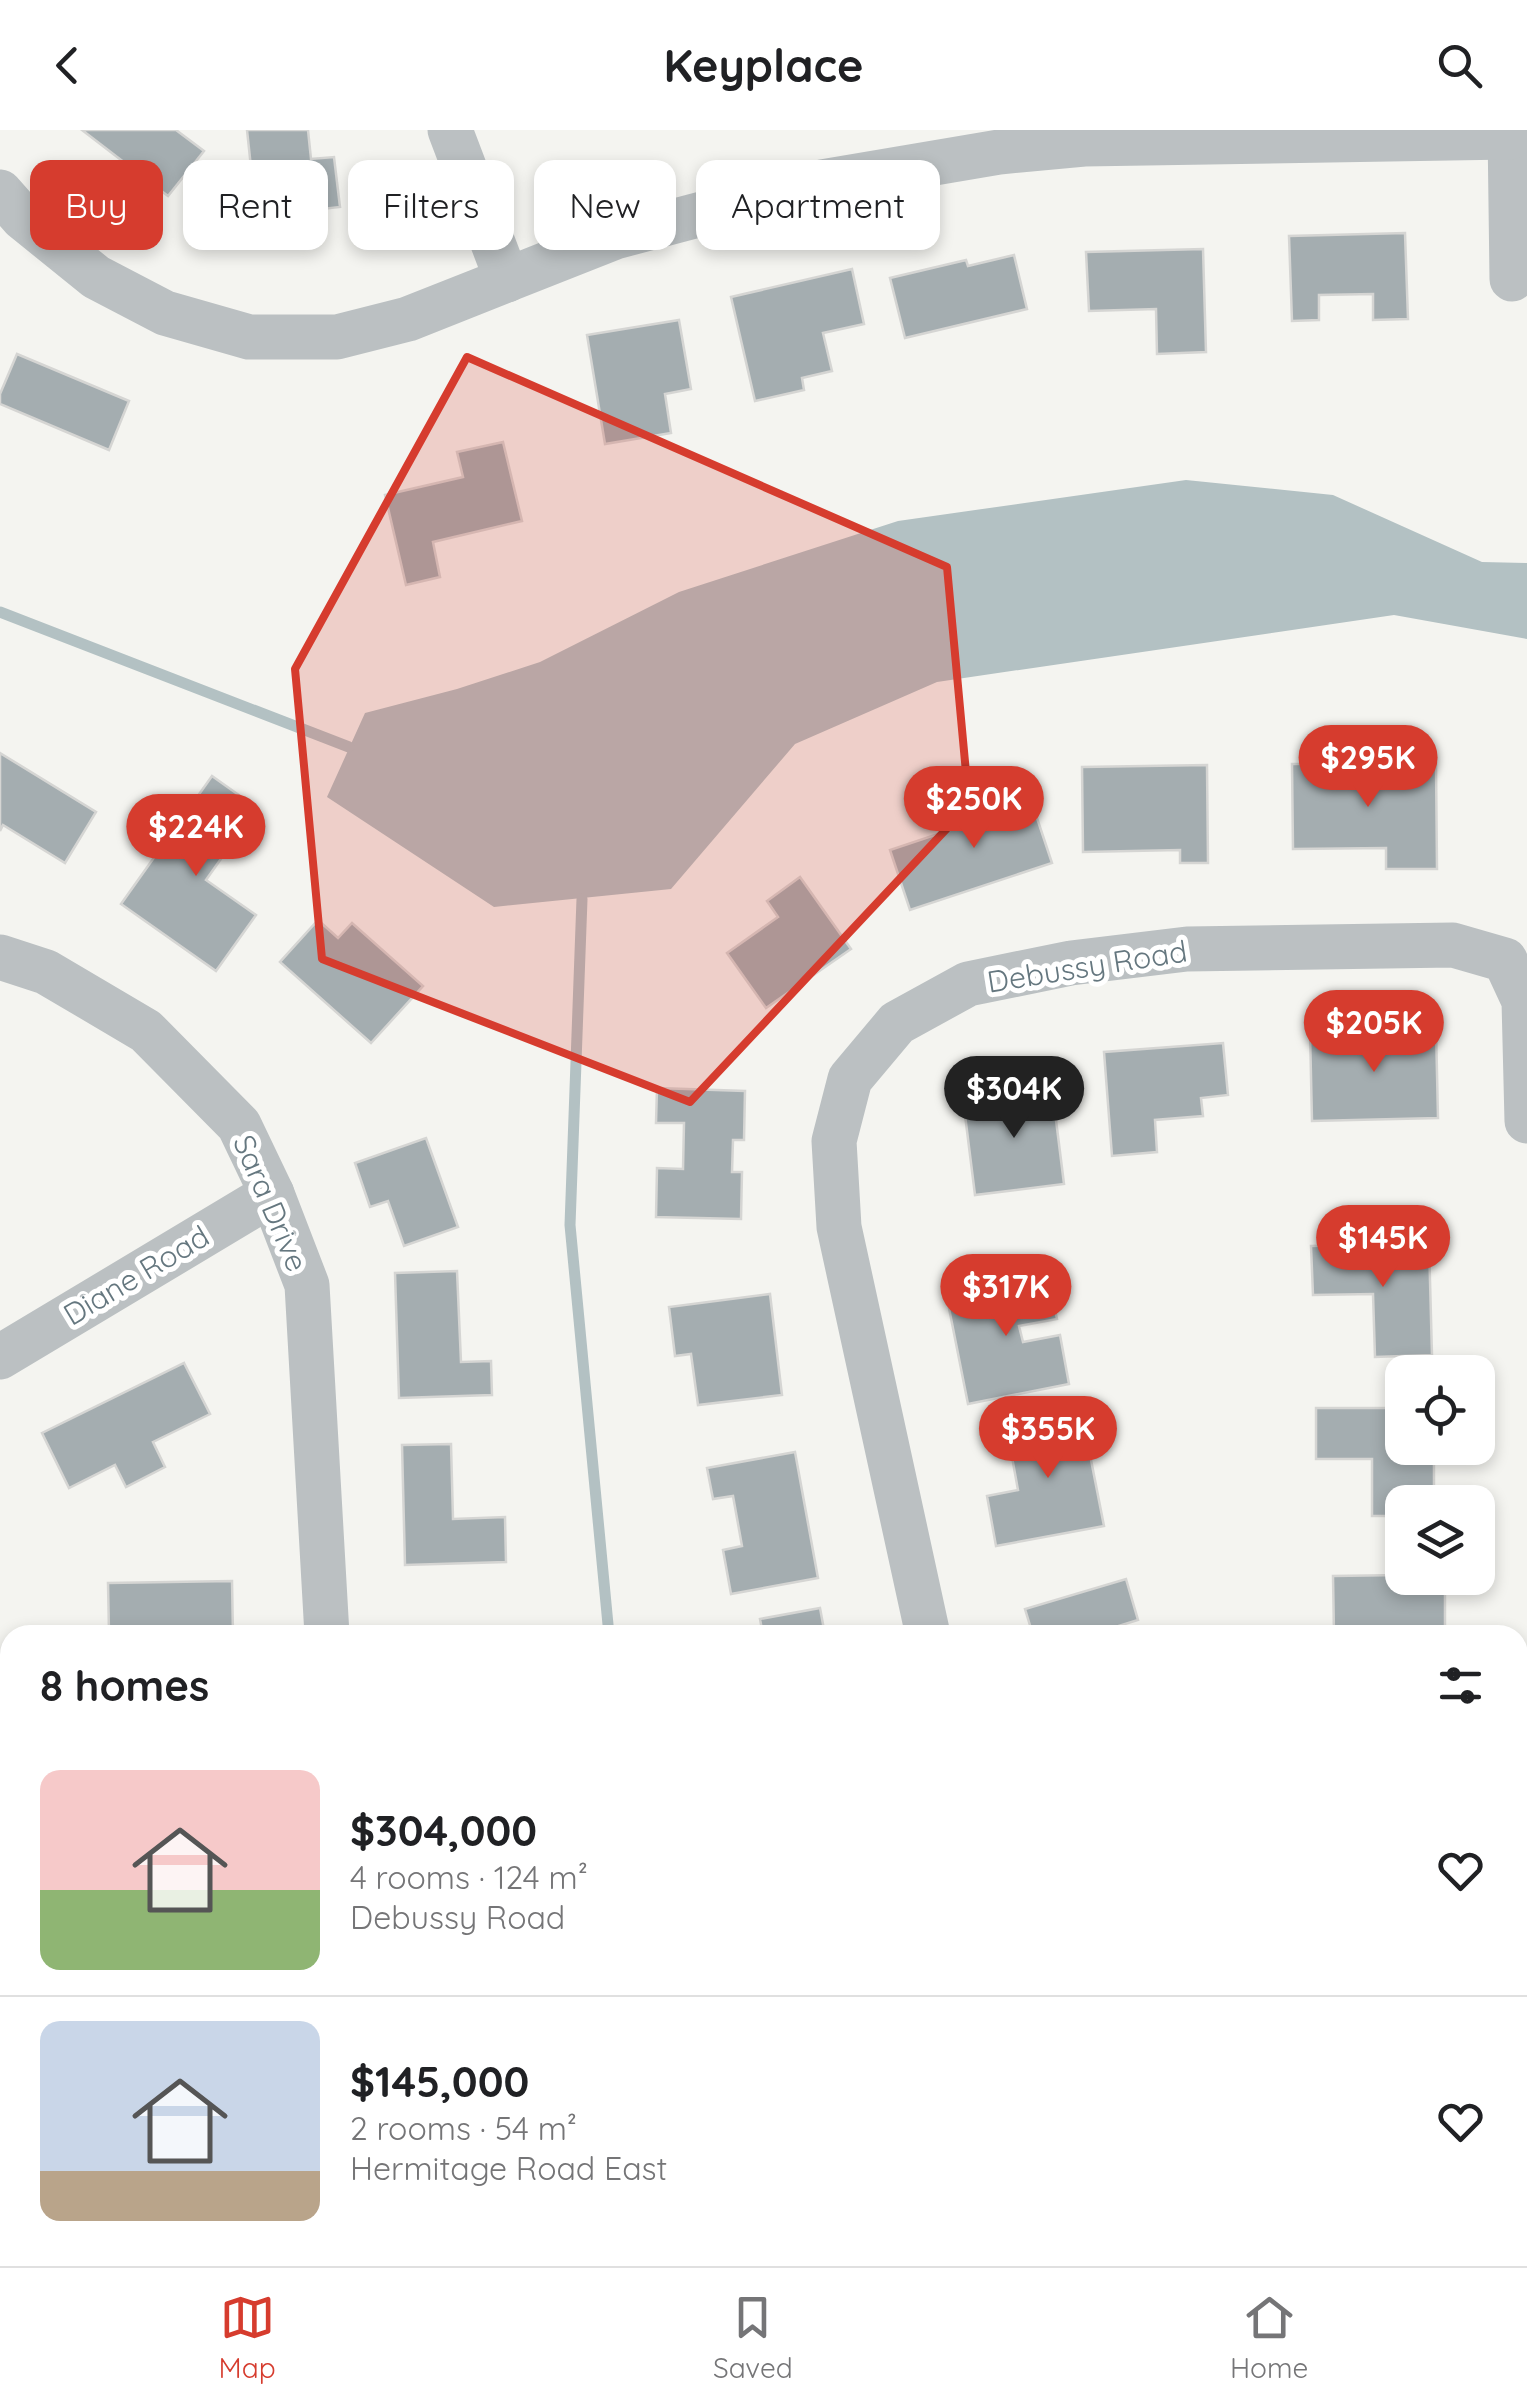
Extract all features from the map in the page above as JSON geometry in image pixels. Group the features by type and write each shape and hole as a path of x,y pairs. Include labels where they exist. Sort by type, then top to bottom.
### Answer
{"street":[{"path":"450,130 508,280"},
{"path":"0,192 23,218 96,277 165,314 249,337 338,336 408,320 615,238 822,182 998,141 1084,144 1510,134 1512,279"},
{"name":"Debussy Road","path":"926,1625 839,1227 834,1141 850,1078 898,1023 968,984 1071,963 1188,949 1453,946 1505,960 1524,1001 1527,1121"},
{"name":"Sara Drive","path":"0,956 46,972 146,1031 238,1125 272,1194 306,1285 326,1625"},
{"name":"Diane Road","path":"0,1356 272,1194"}],"highlighted area":[{"path":"467,357 947,567 969,805 690,1102 322,959 295,669"}],"shaded area":[{"path":"1186,480 1333,495 1482,562 1527,563 1527,639 1394,615 937,682 795,744 671,889 494,907 327,797 365,713 540,662 679,592 898,521"}],"building":[{"path":"82,130 176,130 204,151 197,160 183,160 183,177 168,196 163,192 163,160 121,160"},
{"path":"247,130 308,130 311,159 334,157 340,207 328,208 328,160 250,160"},
{"path":"1405,233 1408,319 1373,320 1373,294 1319,295 1319,320 1292,321 1289,236"},
{"path":"1203,249 1206,352 1157,354 1156,309 1089,311 1086,252"},
{"path":"1014,255 1027,309 905,338 890,278 966,260 968,266"},
{"path":"852,269 864,324 823,333 832,371 802,378 804,390 755,401 731,297"},
{"path":"679,320 691,389 665,394 671,433 605,444 587,335"},
{"path":"17,354 129,401 109,450 0,404 0,394"},
{"path":"503,442 522,521 433,542 440,577 406,585 385,495 463,477 457,452"},
{"path":"0,753 96,812 65,863 3,825 0,831"},
{"path":"1436,763 1437,869 1386,869 1386,848 1293,849 1292,764"},
{"path":"1207,765 1208,863 1180,863 1180,850 1083,852 1082,767"},
{"path":"212,776 257,808 206,880 256,915 216,971 121,904"},
{"path":"1026,785 1052,863 910,910 890,850 980,820 974,801"},
{"path":"800,877 851,949 766,1008 727,953 778,917 767,901"},
{"path":"318,920 338,938 352,923 423,986 371,1043 280,962"},
{"path":"1436,1029 1438,1118 1312,1121 1310,1032"},
{"path":"1223,1043 1228,1095 1201,1098 1203,1116 1155,1120 1157,1152 1112,1156 1104,1052"},
{"path":"657,1088 745,1091 744,1140 733,1140 732,1172 742,1172 741,1219 656,1217 657,1168 683,1169 684,1123 656,1123"},
{"path":"1052,1088 1064,1184 975,1195 963,1099"},
{"path":"426,1138 458,1227 404,1246 388,1201 370,1207 355,1163"},
{"path":"1429,1243 1432,1355 1375,1357 1373,1294 1313,1295 1311,1246"},
{"path":"457,1271 461,1362 491,1361 492,1395 399,1398 395,1273"},
{"path":"1047,1273 1057,1319 1019,1326 1023,1342 1060,1335 1069,1384 968,1404 946,1293"},
{"path":"770,1294 782,1395 698,1405 691,1354 675,1356 669,1307"},
{"path":"184,1363 210,1414 153,1442 165,1467 126,1487 115,1465 69,1488 42,1433"},
{"path":"1316,1408 1385,1408 1385,1465 1434,1465 1434,1485 1385,1485 1385,1516 1372,1516 1372,1459 1316,1459"},
{"path":"1081,1409 1104,1526 996,1546 987,1496 1018,1490 1006,1424"},
{"path":"451,1444 453,1519 505,1517 506,1562 405,1565 402,1445"},
{"path":"795,1452 818,1578 731,1594 723,1550 742,1546 733,1496 713,1499 707,1468"},
{"path":"1385,1575 1385,1595 1445,1595 1445,1625 1334,1625 1333,1576"},
{"path":"1126,1579 1138,1620 1122,1625 1030,1625 1025,1609"},
{"path":"232,1581 233,1625 109,1625 108,1583"},
{"path":"820,1608 823,1625 761,1625 760,1619"}],"waterway":[{"path":"0,612 349,747"},
{"path":"582,899 570,1225 608,1625"}]}
